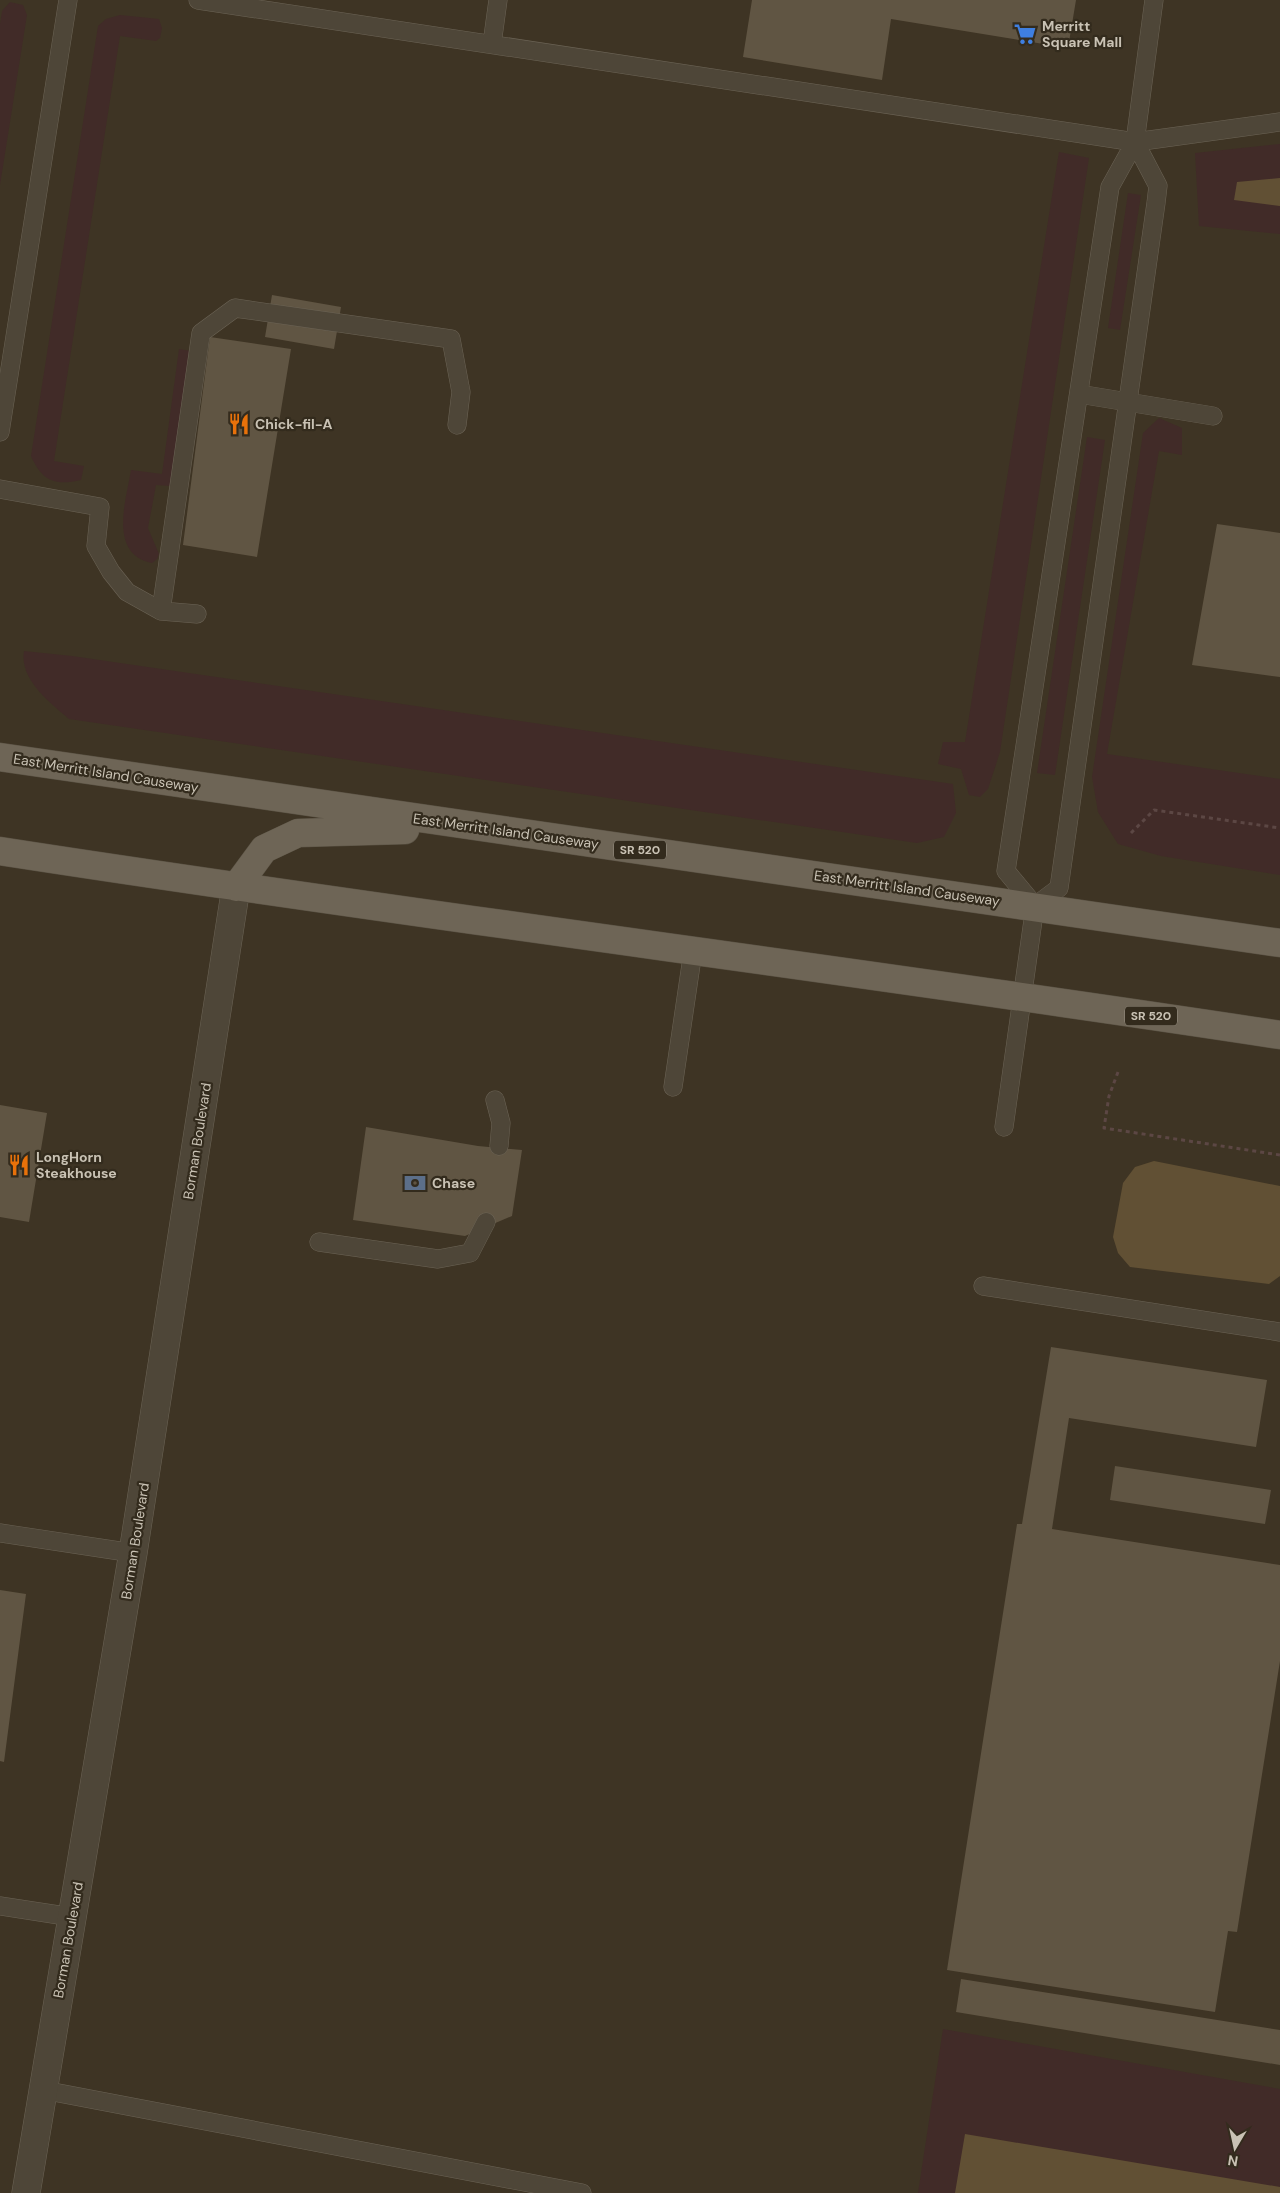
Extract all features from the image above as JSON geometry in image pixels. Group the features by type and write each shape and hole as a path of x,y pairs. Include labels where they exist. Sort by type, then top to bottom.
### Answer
{"main road":[{"name":"East Merritt Island Causeway","path":"0,757 1280,943"},
{"path":"236,887 264,849 298,832 484,828"},
{"name":"SR 520","path":"0,851 236,887 1022,996 1280,1036"}],"street":[{"name":"Borman Boulevard","path":"26,2193 133,1554 236,887"}],"lane":[{"path":"0,432 68,0"},
{"path":"198,0 1135,142 1280,122"},
{"path":"492,44 498,0"},
{"path":"1035,906 1006,871 1110,187 1135,142 1154,0"},
{"path":"1004,1127 1035,906 1059,888 1158,186 1135,142"},
{"path":"162,611 201,333 235,308 451,339 461,392 457,424"},
{"path":"1079,394 1213,416"},
{"path":"0,489 100,507 96,546 110,572 127,592 162,611 197,614"},
{"path":"672,1087 693,950"},
{"path":"495,1100 501,1122 499,1146"},
{"path":"319,1242 438,1259 470,1254 486,1222"},
{"path":"983,1286 1280,1332"},
{"path":"0,1533 133,1554"},
{"path":"0,1906 72,1917"},
{"path":"43,2090 582,2193"}],"path":[{"path":"1130,833 1154,810 1280,828"},
{"path":"1118,1072 1109,1096 1104,1128 1280,1155"}],"shaded area":[{"path":"10,2 23,5 27,15 0,185 0,24 2,11"},
{"path":"120,15 159,19 162,28 160,38 156,41 120,36 54,461 84,466 81,480 57,482 50,480 40,471 31,456 98,26 106,19"},
{"path":"1280,144 1280,234 1199,226 1195,153"},
{"path":"1059,152 1089,158 1000,752 988,789 980,797 969,795 961,769 938,764 943,742 965,742"},
{"path":"1280,178 1280,206 1234,200 1237,182"},
{"path":"1128,193 1141,195 1120,330 1108,328"},
{"path":"179,349 192,351 170,486 156,485 148,528 159,554 152,563 138,558 129,549 123,525 124,511 131,470 162,474"},
{"path":"1159,418 1182,428 1182,455 1159,451 1107,754 1280,779 1280,875 1161,856 1118,844 1098,812 1092,777 1143,433"},
{"path":"1087,437 1105,440 1055,775 1037,773"},
{"path":"24,651 72,656 953,784 956,813 944,837 917,843 69,719 37,690 31,681 26,671"},
{"path":"1154,1161 1280,1186 1280,1276 1269,1284 1130,1267 1118,1253 1113,1237 1123,1183 1135,1167"},
{"path":"943,2029 1280,2089 1280,2193 918,2193"},
{"path":"965,2134 1280,2187 1280,2193 955,2193"}],"building":[{"path":"752,0 1076,0 1068,48 891,19 882,80 743,57"},
{"path":"272,295 341,307 334,349 265,337"},
{"name":"Chick-fil-A","path":"210,337 291,349 257,557 183,545"},
{"path":"1217,524 1280,533 1280,677 1192,665"},
{"name":"LongHorn Steakhouse","path":"0,1105 47,1113 29,1222 0,1217"},
{"name":"Chase","path":"366,1127 478,1146 522,1150 512,1216 465,1236 353,1220"},
{"path":"1051,1347 1267,1380 1256,1447 1069,1418 1052,1529 1280,1565 1280,1661 1237,1932 1228,1931 1215,2012 947,1970 1017,1524 1022,1524"},
{"path":"1115,1466 1271,1490 1265,1524 1110,1500"},
{"path":"0,1590 26,1594 4,1762 0,1761"},
{"path":"961,1979 1280,2030 1280,2065 956,2012"}],"place":[{"name":"Merritt Square Mall","path":"1025,34"},
{"name":"Chick-fil-A","path":"239,424"},
{"name":"LongHorn Steakhouse","path":"19,1165"},
{"name":"Chase","path":"415,1183"}]}
